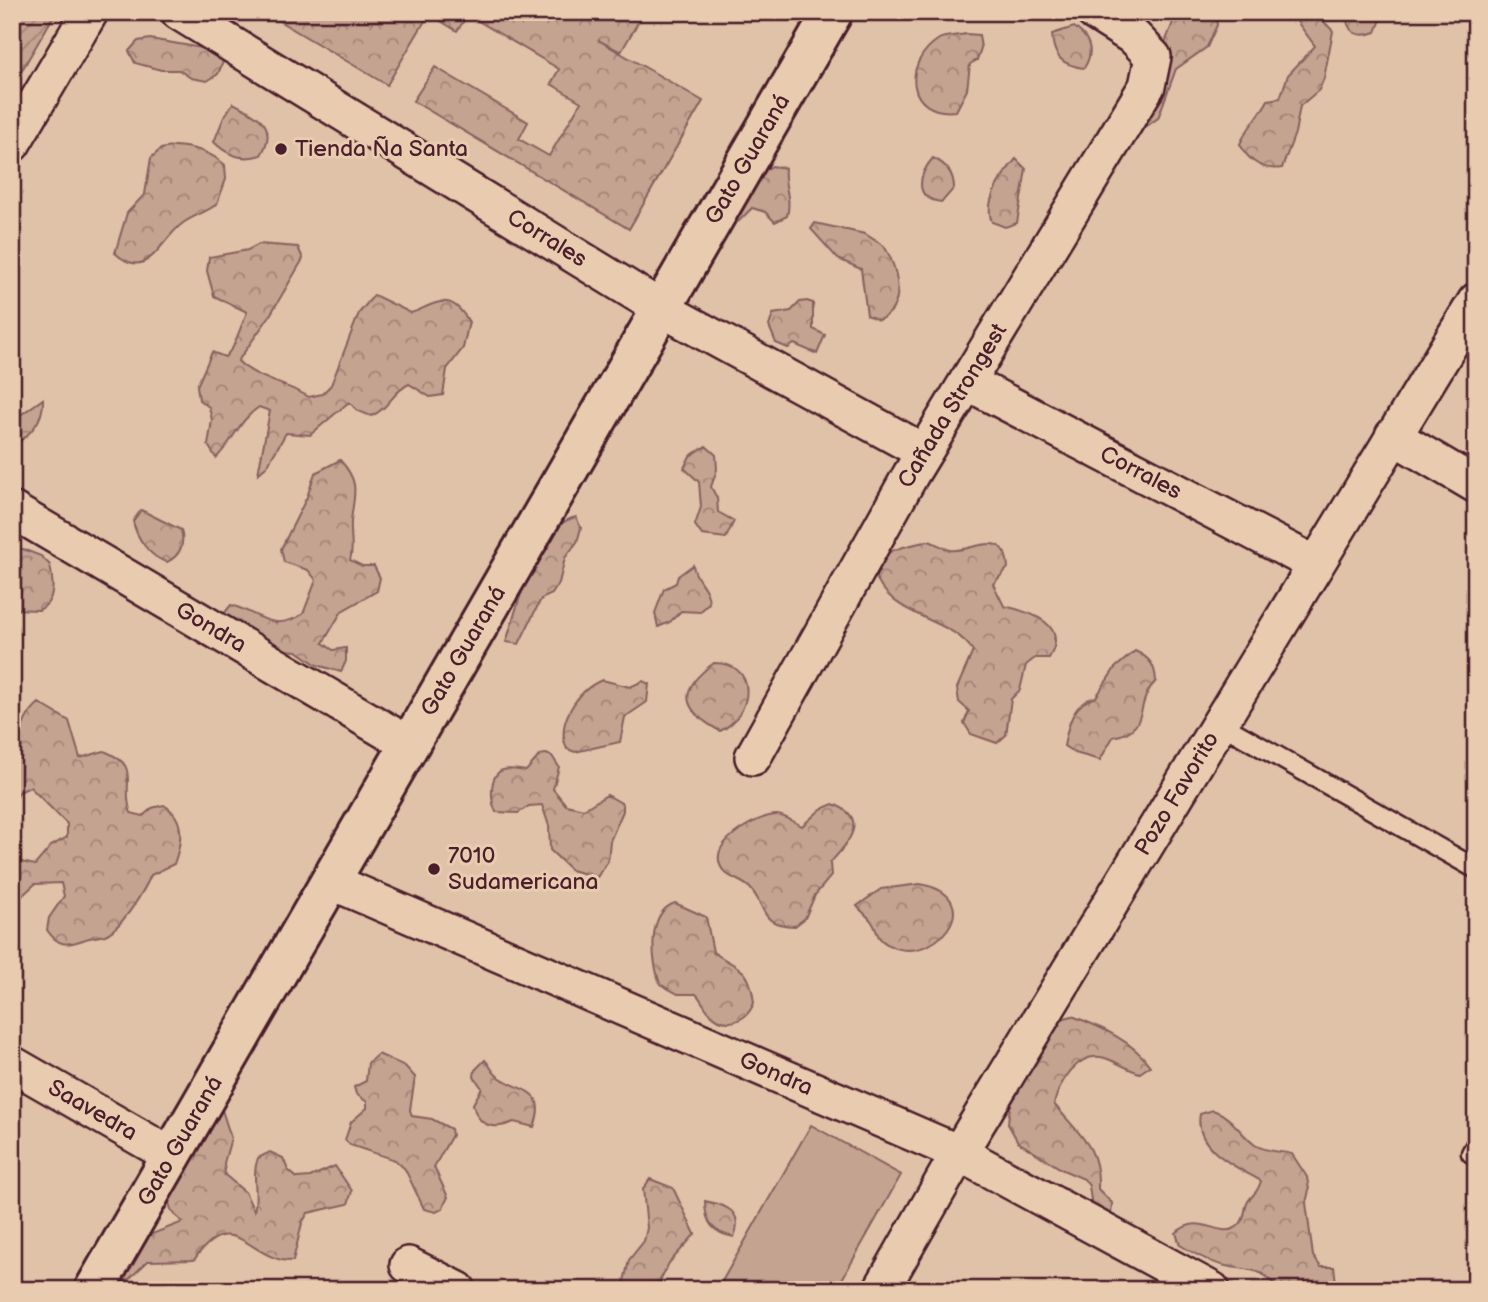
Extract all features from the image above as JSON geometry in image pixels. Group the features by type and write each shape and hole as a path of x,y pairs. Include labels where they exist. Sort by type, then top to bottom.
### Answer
{"street":[{"path":"12,144 90,12"},
{"name":"Corrales","path":"179,12 662,309 925,452"},
{"name":"Gato Guaraná","path":"94,1290 834,12"},
{"name":"Cañada Strongest","path":"753,757 925,452 1147,86 1153,57 1135,38 1094,12"},
{"name":"Pozo Favorito","path":"881,1290 959,1153 1476,300"},
{"name":"Corrales","path":"967,383 1315,564"},
{"path":"1392,436 1476,485"},
{"name":"Gondra","path":"12,510 410,745"},
{"name":"Gondra","path":"330,881 959,1153 1212,1290"},
{"name":"Saavedra","path":"12,1065 172,1156"},
{"path":"408,1265 458,1290"}],"lane":[{"path":"1219,723 1476,869"}],"green space":[{"path":"12,12 56,12 12,87"},
{"path":"264,12 644,12 621,52 598,40 703,101 629,229 413,101 435,67 528,122 519,139 549,156 581,102 551,84 559,69 468,15 457,31 429,14 387,85"},
{"path":"1177,12 1216,12 1217,25 1207,47 1176,69 1158,118 1147,126 1134,122"},
{"path":"1290,12 1315,12 1333,31 1319,90 1300,106 1295,133 1282,168 1275,169 1257,164 1240,144 1268,100 1280,98 1288,75 1315,46"},
{"path":"1346,12 1384,12 1376,32 1364,35 1351,29"},
{"path":"1074,27 1089,45 1089,56 1084,68 1064,62 1054,49 1052,34"},
{"path":"966,34 979,35 981,48 977,60 970,64 967,90 956,111 940,111 927,106 919,97 915,86 919,61 927,49 939,39"},
{"path":"150,39 202,48 214,52 223,62 218,74 207,81 191,78 179,70 161,70 135,63 129,51 138,41"},
{"path":"233,103 258,117 267,129 266,145 261,155 236,156 214,142"},
{"path":"175,146 202,151 225,165 226,179 217,204 183,223 145,261 136,264 126,261 115,253 127,213 145,194 151,158 161,149"},
{"path":"933,158 942,163 953,178 954,188 942,202 932,200 922,191 924,171"},
{"path":"1016,159 1026,169 1017,223 1005,227 992,222 990,205 1000,180"},
{"path":"772,166 785,168 789,203 787,216 775,222 765,212 752,208 738,222 732,224 741,186"},
{"path":"815,223 865,234 884,246 893,265 897,287 894,307 887,315 878,320 867,315 861,269 838,259 811,229"},
{"path":"259,244 298,247 303,259 269,317 238,361 245,367 309,397 322,394 331,385 359,313 374,295 411,313 436,303 449,302 462,312 469,322 463,348 447,369 443,395 430,397 409,384 371,416 358,411 349,402 310,435 286,433 267,466 258,474 270,411 259,407 246,418 216,458 208,445 212,420 209,407 199,400 197,386 212,352 225,357 233,347 247,312 214,296 207,271 209,257 248,250"},
{"path":"800,302 813,303 813,329 825,335 817,354 794,344 788,348 776,343 769,326 773,314 791,311"},
{"path":"43,399 41,414 35,427 12,447 12,421"},
{"path":"706,446 716,455 717,469 711,487 717,498 718,512 734,521 726,538 702,535 695,525 701,507 699,482 684,468 690,456"},
{"path":"340,460 354,483 350,560 362,566 374,566 380,578 377,591 342,611 323,643 333,650 346,648 346,661 341,672 317,665 297,651 285,650 251,635 222,616 231,605 275,622 283,622 303,614 316,580 308,570 284,562 281,549 307,497 315,473"},
{"path":"141,510 181,530 180,549 167,562 155,556 137,534 133,521"},
{"path":"576,517 581,528 577,542 565,558 559,583 552,594 541,599 519,644 506,642 522,589 539,551 549,535 561,524"},
{"path":"929,541 950,550 986,544 1001,547 1006,555 1008,568 993,584 1004,606 1036,616 1051,628 1055,636 1049,658 1035,658 1026,665 1020,690 1011,699 1006,735 997,743 971,734 964,723 969,711 959,702 957,688 973,651 963,639 950,630 905,608 892,598 881,586 873,569 889,552"},
{"path":"12,545 41,556 50,565 53,584 51,596 39,610 12,609"},
{"path":"693,565 709,603 700,612 681,611 670,622 658,627 655,613 664,589 676,583 678,576"},
{"path":"1135,651 1151,663 1156,681 1145,698 1138,722 1125,733 1113,737 1100,760 1075,753 1064,746 1077,709 1096,697 1115,668"},
{"path":"714,663 729,665 739,671 745,680 747,691 740,714 720,731 698,716 688,700 693,683"},
{"path":"602,680 630,687 643,681 649,684 647,702 625,717 620,742 575,752 567,749 564,729 571,708 585,691"},
{"path":"39,703 69,721 80,758 104,751 123,763 127,770 131,813 143,816 152,808 164,805 179,824 179,847 174,864 151,875 138,899 112,931 72,943 59,942 47,930 49,918 64,896 61,883 35,884 12,905 12,860 35,865 51,846 67,837 67,824 30,787 19,792 12,807 19,737 30,712"},
{"path":"540,755 552,756 559,767 553,789 566,805 584,809 607,795 623,804 623,811 610,841 608,861 597,877 571,870 550,850 549,826 542,805 529,806 518,813 496,812 492,789 498,773 508,769 526,771"},
{"path":"833,804 851,816 853,824 849,839 830,863 831,876 815,895 805,918 795,926 783,925 769,919 750,888 727,874 721,867 720,853 724,845 740,830 760,819 780,815 802,826 821,809"},
{"path":"920,884 941,891 952,903 954,916 948,929 921,948 904,950 883,942 874,925 857,906 881,889"},
{"path":"675,903 706,917 713,952 742,970 750,982 754,1003 740,1019 721,1021 709,1012 696,994 678,994 660,984 655,963 655,927 666,908"},
{"path":"1072,1016 1125,1042 1150,1066 1140,1073 1105,1058 1086,1059 1065,1078 1054,1104 1092,1151 1098,1174 1098,1189 1112,1203 1111,1216 1093,1214 1089,1186 1084,1179 1063,1170 1018,1142 1008,1124 1014,1093 1026,1060 1046,1031 1058,1021"},
{"path":"378,1054 405,1066 415,1077 410,1110 412,1116 432,1119 451,1129 452,1135 434,1167 448,1197 442,1209 436,1212 424,1209 405,1169 395,1160 350,1145 345,1140 351,1122 367,1108 367,1102 356,1094 354,1087 366,1081 368,1063"},
{"path":"485,1060 497,1075 535,1099 538,1115 534,1127 514,1122 494,1126 479,1118 473,1104 482,1088 474,1077 475,1070"},
{"path":"222,1110 231,1138 224,1163 225,1175 245,1192 254,1211 256,1165 258,1158 270,1152 283,1158 288,1170 297,1178 310,1177 335,1166 352,1191 348,1204 308,1213 302,1223 293,1261 278,1259 231,1236 220,1237 208,1244 194,1260 148,1261 128,1280 117,1284 134,1241 183,1222 171,1209 169,1190 209,1111"},
{"path":"1213,1110 1231,1121 1255,1145 1292,1154 1307,1177 1309,1190 1306,1203 1313,1256 1321,1267 1334,1267 1337,1290 1278,1290 1262,1274 1214,1263 1180,1245 1176,1233 1194,1224 1224,1230 1238,1226 1243,1220 1247,1203 1261,1181 1229,1163 1210,1147 1203,1137 1200,1114"},
{"path":"811,1125 901,1175 836,1290 717,1290"},
{"path":"650,1179 673,1188 695,1234 669,1263 655,1290 622,1290 629,1260 644,1241 647,1228 643,1189"},
{"path":"705,1201 732,1211 737,1221 734,1237 721,1233 712,1226"}],"place":[{"name":"Tienda Ña Santa","path":"281,149"},
{"name":"7010 Sudamericana","path":"434,869"}]}
